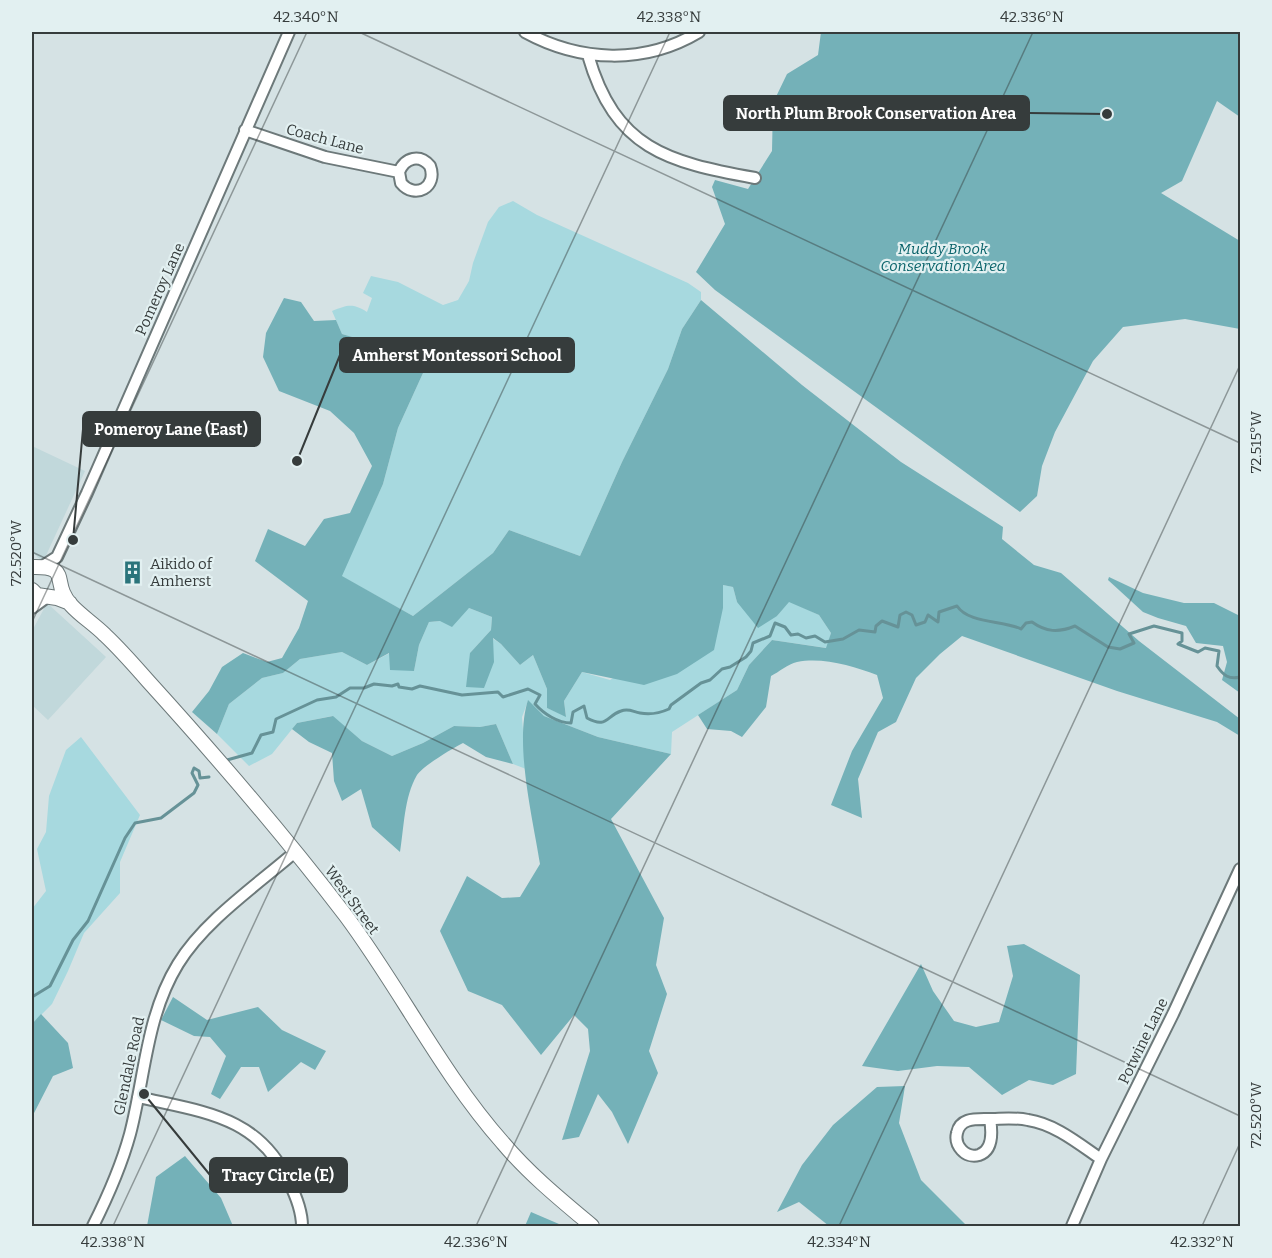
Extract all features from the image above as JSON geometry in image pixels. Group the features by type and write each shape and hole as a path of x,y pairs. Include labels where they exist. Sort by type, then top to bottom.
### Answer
{"main road":[{"name":"West Street","path":"37,568 54,569 62,592 70,603 104,634 148,681 296,852 347,919 454,1080 502,1143 592,1227"},
{"path":"47,597 55,592 59,579"},
{"name":"West Street","path":"32,590 37,595 70,603"}],"street":[{"name":"Pomeroy Lane","path":"57,557 108,447 289,32"},
{"path":"525,32 555,46 588,55 625,56 653,52 675,45 699,32"},
{"path":"588,55 604,98 622,123 639,140 684,163 755,178"},
{"name":"Coach Lane","path":"245,130 325,157 399,172"},
{"path":"37,568 57,557 59,579"},
{"path":"32,608 47,597"},
{"name":"Glendale Road","path":"93,1227 116,1179 130,1134 153,1020 166,985 178,963 211,924 296,852"},
{"name":"Potwine Lane","path":"1072,1227 1101,1160 1175,1011 1240,869"},
{"path":"138,1097 215,1114 253,1134 271,1152 285,1173 296,1195 302,1227"},
{"path":"990,1119 1021,1119 1041,1123 1067,1136 1101,1160"}],"shaded area":[{"path":"513,201 537,215 688,283 701,292 701,300 682,329 668,369 622,462 580,556 509,530 493,553 413,616 341,576 383,484 398,428 428,362 412,364 391,353 381,351 373,343 342,334 332,311 350,306 367,312 372,298 363,293 371,276 398,282 443,305 458,300 469,281 488,222 499,207"},
{"path":"32,446 85,471 43,562 32,552"},
{"path":"723,585 733,587 737,602 777,616 789,601 819,615 831,633 827,648 772,640 749,665 737,690 672,732 671,754 598,737 544,716 528,701 522,717 526,769 513,764 496,724 480,727 454,726 423,743 392,756 362,741 332,716 297,723 272,754 249,766 217,734 229,704 262,678 283,673 300,659 342,652 367,665 390,653 414,671 419,645 429,622 440,621 469,608 492,617 491,630 470,653 492,638 501,644 520,665 533,655 547,689 547,708 566,716 564,701 582,672 610,680 723,608"},
{"path":"47,603 106,657 48,720 32,705 32,631"},
{"path":"81,737 140,815 120,862 120,893 84,933 52,1004 32,1024 32,909 46,891 37,849 46,832 49,796 66,750"}],"green space":[{"name":"Muddy Brook Conservation Area","path":"821,32 1240,32 1240,117 1217,101 1182,181 1161,193 1240,241 1240,329 1185,319 1123,327 1093,361 1055,432 1042,466 1037,496 1020,512 715,290 696,272 725,224 712,187 715,180 748,189 772,151 773,103 787,74 818,55"},
{"path":"284,298 301,302 314,321 336,320 342,334 373,343 381,351 391,353 412,364 418,364 424,360 428,362 398,428 383,484 342,576 413,616 493,553 509,530 580,556 622,462 668,369 682,329 701,300 802,385 901,462 1003,527 1002,539 1034,565 1061,573 1139,641 1240,719 1240,736 1217,722 1117,691 962,636 916,678 896,722 878,732 858,779 862,818 831,805 852,751 883,698 877,675 827,662 807,661 790,664 771,676 766,707 742,737 731,731 707,729 698,715 737,690 749,665 772,640 826,648 831,633 819,615 789,602 777,616 758,628 737,602 733,587 723,585 723,608 714,650 677,674 644,685 582,672 564,701 566,717 547,708 547,689 533,655 520,665 493,638 494,662 484,688 466,687 470,653 491,630 492,617 469,608 452,627 440,621 429,622 419,645 414,671 390,670 389,653 367,665 342,652 300,659 283,673 262,678 229,704 217,734 192,712 209,691 222,667 243,653 267,662 282,658 299,628 308,601 255,561 268,529 305,546 324,519 350,513 372,466 354,433 330,411 279,391 263,357 266,333"},
{"path":"1109,577 1143,593 1184,603 1214,603 1240,616 1240,693 1222,680 1227,662 1223,646 1196,643 1186,626 1143,612 1108,580"},
{"path":"528,700 544,716 598,737 671,754 611,819 664,918 656,965 667,994 649,1051 658,1073 628,1144 612,1112 598,1094 579,1137 562,1140 590,1051 588,1029 574,1015 541,1055 502,1005 468,991 440,931 467,876 502,898 520,897 540,864 529,804 524,759 524,718"},
{"path":"333,716 362,741 392,756 423,743 454,726 480,727 496,724 513,764 486,757 463,743 425,767 417,775 409,793 400,852 372,827 361,789 342,801 334,781 332,753 309,742 292,729 297,723"},
{"path":"1024,944 1080,975 1076,1074 1053,1085 1029,1080 1002,1095 969,1067 937,1066 898,1071 862,1066 921,964 933,991 954,1021 976,1027 999,1022 1013,976 1007,946"},
{"path":"173,997 207,1020 258,1007 282,1030 326,1051 315,1070 301,1062 268,1092 259,1067 241,1067 220,1099 211,1094 226,1056 210,1037 194,1036 161,1020"},
{"path":"41,1014 68,1043 73,1068 53,1076 32,1117 32,1024"},
{"path":"905,1086 899,1123 921,1180 967,1226 829,1226 799,1202 777,1212 802,1165 833,1125 877,1087"},
{"path":"185,1156 221,1198 233,1226 147,1226 156,1177"},
{"path":"531,1212 559,1224 558,1226 525,1226"}],"waterway":[{"path":"227,760 252,753 261,735 273,732 276,719 317,700 336,697 350,688 364,688 374,684 392,686 398,684 399,687 412,689 420,686 462,695 498,692 503,697 528,689 540,695 535,704 556,720 571,723 573,712 584,706 587,718 603,722 624,710 647,714 669,709 671,705 701,683 710,680 722,669 746,657 753,643 770,636 775,623 785,627 791,635 798,634 806,638 815,636 825,642 843,639 859,630 875,632 876,626 882,621 898,627 900,615 906,612 912,615 916,625 925,622 928,615 938,622 939,612 957,606 962,612 978,619 1021,629 1026,623 1032,622 1042,628 1052,630 1063,630 1075,626 1108,647 1120,649 1134,643 1129,634 1154,626 1182,633 1182,641 1178,644 1198,652 1205,648 1219,651 1217,666 1219,669 1229,677 1240,677"},
{"path":"32,997 50,986 73,940 88,921 125,838 135,823 161,818 194,793 198,785 192,773 194,768 199,771 200,778 209,777"}],"place":[{"name":"North Plum Brook Conservation Area","path":"1107,114"},
{"name":"Amherst Montessori School","path":"297,461"},
{"name":"Pomeroy Lane (East)","path":"73,540"},
{"name":"Aikido of Amherst","path":"132,573"},
{"name":"Tracy Circle (E)","path":"144,1094"}]}
